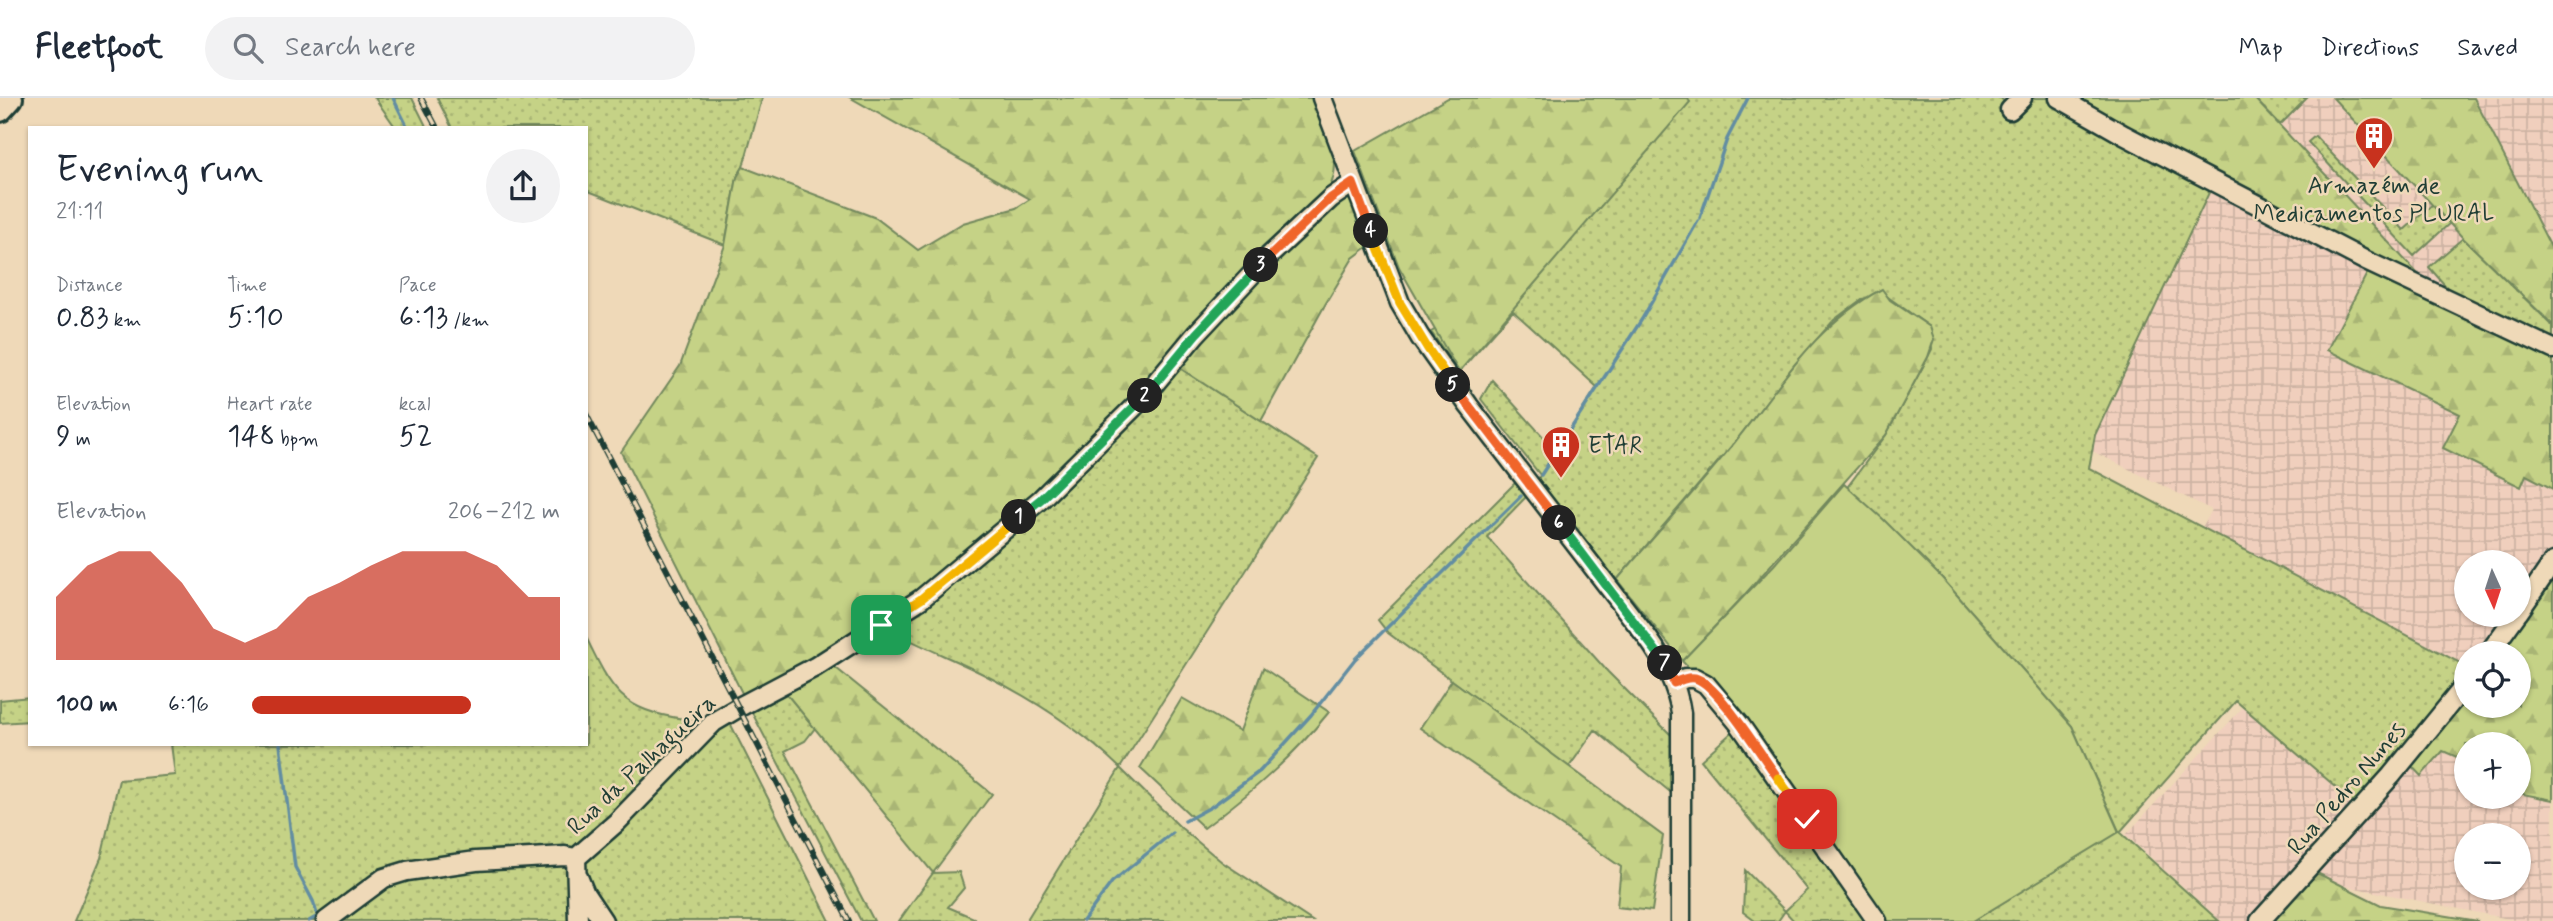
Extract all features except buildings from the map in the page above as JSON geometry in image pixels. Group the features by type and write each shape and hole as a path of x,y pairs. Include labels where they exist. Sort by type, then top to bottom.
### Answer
{"highway":[{"path":"0,109 10,98"}],"street":[{"path":"1322,98 1400,303 1428,349 1647,637 1669,670 1681,713 1681,921"},
{"path":"2059,98 2124,135 2366,261 2553,349"},
{"name":"Rua da Palhagueira","path":"326,921 384,878 407,871 476,861 565,856 576,858 617,822 715,722 815,667 921,599 1041,499 1141,400 1196,334 1269,256 1331,198 1353,183"},
{"path":"2531,594 2553,562"},
{"path":"1674,683 1685,678 1695,678 1706,684 1735,718 1872,919"},
{"name":"Rua Pedro Nunes","path":"2260,921 2392,774 2454,699"},
{"path":"576,858 578,921"},
{"path":"578,877 585,894 603,921"}],"shaded area":[{"path":"2251,98 2553,98 2553,921 2519,921 2311,879 2270,921 2221,921 2126,835 2245,705 2150,618 2212,510 2082,446"}],"green space":[{"path":"375,98 412,98 426,126 395,126"},
{"path":"437,98 762,99 743,167 737,177 725,245 588,191 588,126 451,126"},
{"path":"851,98 1315,98 1335,157 1335,169 1327,193 1350,200 1354,205 1369,246 1353,258 1261,421 1172,363 1041,499 831,664 992,794 933,873 781,687 747,703 621,452 680,366 725,245 737,177 743,167 876,218 918,250 963,223 1016,208 1030,199"},
{"path":"1448,98 1687,98 1690,102 1459,372 1399,267 1355,151"},
{"path":"1687,98 2001,98 2010,109 2022,98 2059,98 2214,182 2095,435 2089,468 2454,660 2454,698 2360,808 2236,701 2120,832 2219,921 1973,921 2119,831 2072,726 1942,578 1846,489 1886,435 1928,357 1932,349 1930,327 1885,295 1862,299 1834,320 1795,364 1735,442 1617,580 1538,480 1540,475 1481,399 1492,380 1556,451 1597,387 1513,311 1459,372 1431,332"},
{"path":"2059,98 2254,98 2419,275 2424,288 2553,349 2553,489 2526,475 2521,487 2443,448 2460,414 2327,350 2372,264"},
{"path":"2254,98 2307,98 2280,125"},
{"path":"2333,98 2474,98 2553,251 2553,325 2463,238"},
{"path":"2315,136 2404,230 2433,204 2450,223 2414,256 2308,142"},
{"path":"2463,238 2553,326 2553,349 2463,306 2429,267"},
{"path":"1882,289 1890,300 1930,327 1934,339 1928,357 1886,435 1739,601 1682,661 1617,580 1721,460 1818,338 1858,303"},
{"path":"1172,363 1318,458 1120,768 1089,740 1038,704 881,625"},
{"path":"1517,481 1528,495 1487,537 1608,672 1676,740 1675,796 1595,730 1569,767 1388,633 1378,620"},
{"path":"1844,484 1942,578 2072,726 2119,832 1973,921 1877,921 1735,718 1682,661 1774,565"},
{"path":"2553,562 2553,800 2531,796 2531,732 2454,732 2454,756 2443,751 2421,776 2405,759 2454,699 2454,718 2531,718 2531,641 2497,641 2507,627 2531,627 2531,593"},
{"path":"588,641 612,684 632,703 663,715 695,720 711,721 726,715 830,921 603,921 585,894 578,921 74,921 101,858 119,780 175,775 171,746 588,746"},
{"path":"1263,668 1329,712 1270,774 1204,828 1140,768 1182,698 1240,731"},
{"path":"1452,680 1663,836 1652,911 1617,907 1621,867 1420,728"},
{"path":"781,687 815,728 805,741 785,751 874,921 861,921 747,703"},
{"path":"28,697 28,721 0,723 0,700"},
{"path":"1740,725 1868,921 1794,921 1785,911 1807,890 1701,760"},
{"path":"1120,768 1180,827 1222,862 1312,921 1026,921"},
{"path":"2309,869 2381,905 2478,921 2260,921"},
{"path":"1745,870 1785,911 1778,921 1755,921 1743,912"},
{"path":"959,872 964,888 948,907 974,918 973,921 899,921 933,873"}],"waterway":[{"path":"393,98 407,126"},
{"path":"1700,218 1727,139 1748,98"},
{"path":"1541,475 1642,319 1698,221"},
{"path":"1185,821 1211,807 1260,771 1311,715 1355,659 1521,496"},
{"path":"280,746 295,867 313,901 319,921"},
{"path":"1083,921 1112,882 1172,833"},
{"path":"309,921 318,916"}],"railway":[{"path":"421,98 436,126"},
{"path":"588,418 849,921"}],"place":[{"name":"Armazém de Medicamentos PLURAL","path":"2374,170"},
{"name":"ETAR","path":"1561,479"}],"route":[{"path":"881,625 921,599 1041,499 1141,400 1196,334 1269,256 1331,198 1353,183 1400,303 1444,372 1647,637 1669,670 1674,683 1685,678 1695,678 1706,684 1735,718 1807,819"}]}
